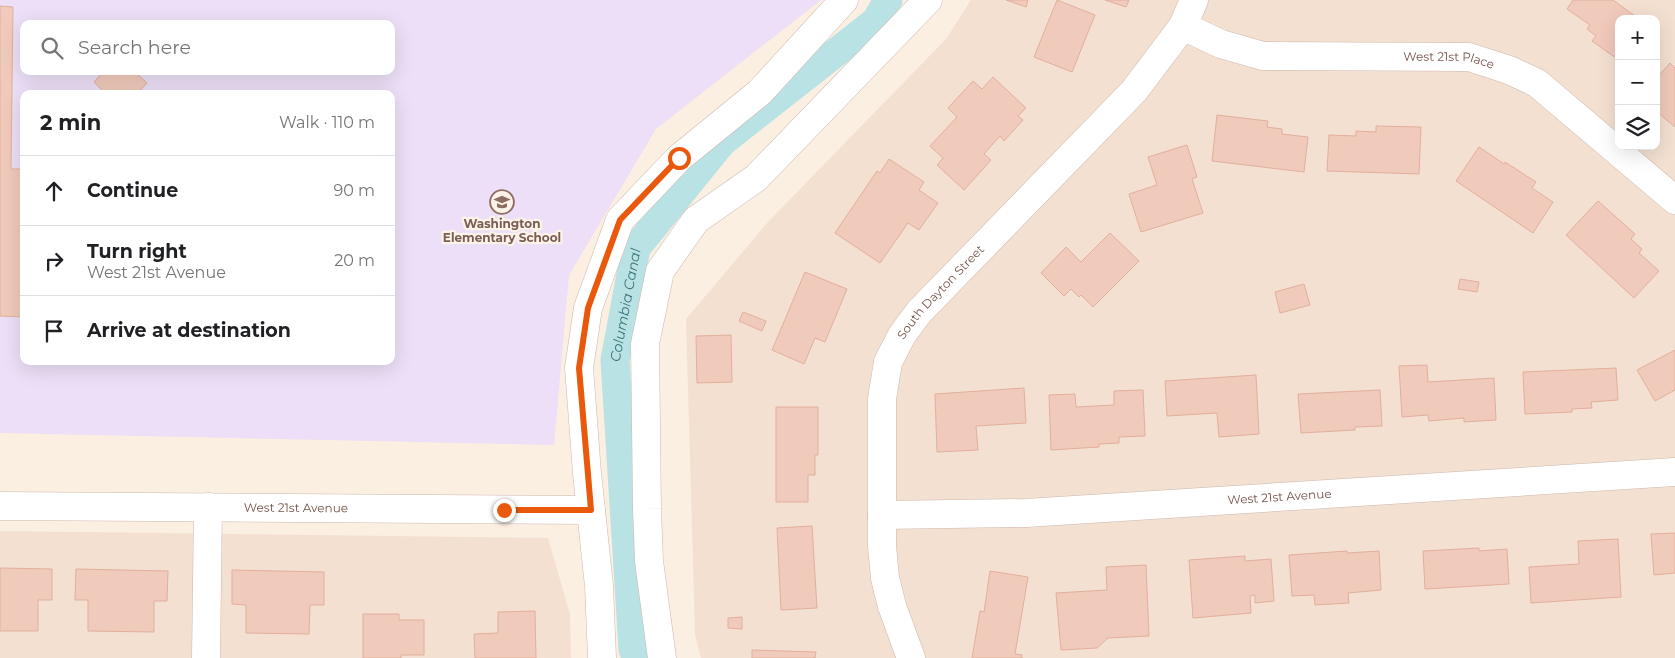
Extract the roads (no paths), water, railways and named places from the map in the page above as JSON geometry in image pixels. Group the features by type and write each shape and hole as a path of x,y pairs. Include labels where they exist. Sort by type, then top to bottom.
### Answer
{"street":[{"path":"602,658 599,586 579,368 588,308 620,220 679,158 760,92 844,0"},
{"path":"662,658 649,561 645,344 660,271 696,220 756,178 928,0"},
{"name":"South Dayton Street","path":"911,658 892,606 885,578 882,546 882,400 888,362 902,335 918,312 1134,91 1183,26 1194,0"},
{"name":"West 21st Place","path":"1183,26 1220,44 1263,56 1469,57 1509,70 1537,83 1675,200"},
{"name":"West 21st Avenue","path":"882,515 1026,514 1675,472"},
{"name":"West 21st Avenue","path":"0,506 591,510"},
{"path":"206,658 208,507"}],"waterway":[{"name":"Columbia Canal","path":"636,658 633,649 615,360 636,248 722,142 876,21 888,0"}],"place":[{"name":"Washington Elementary School","path":"502,202"}]}
